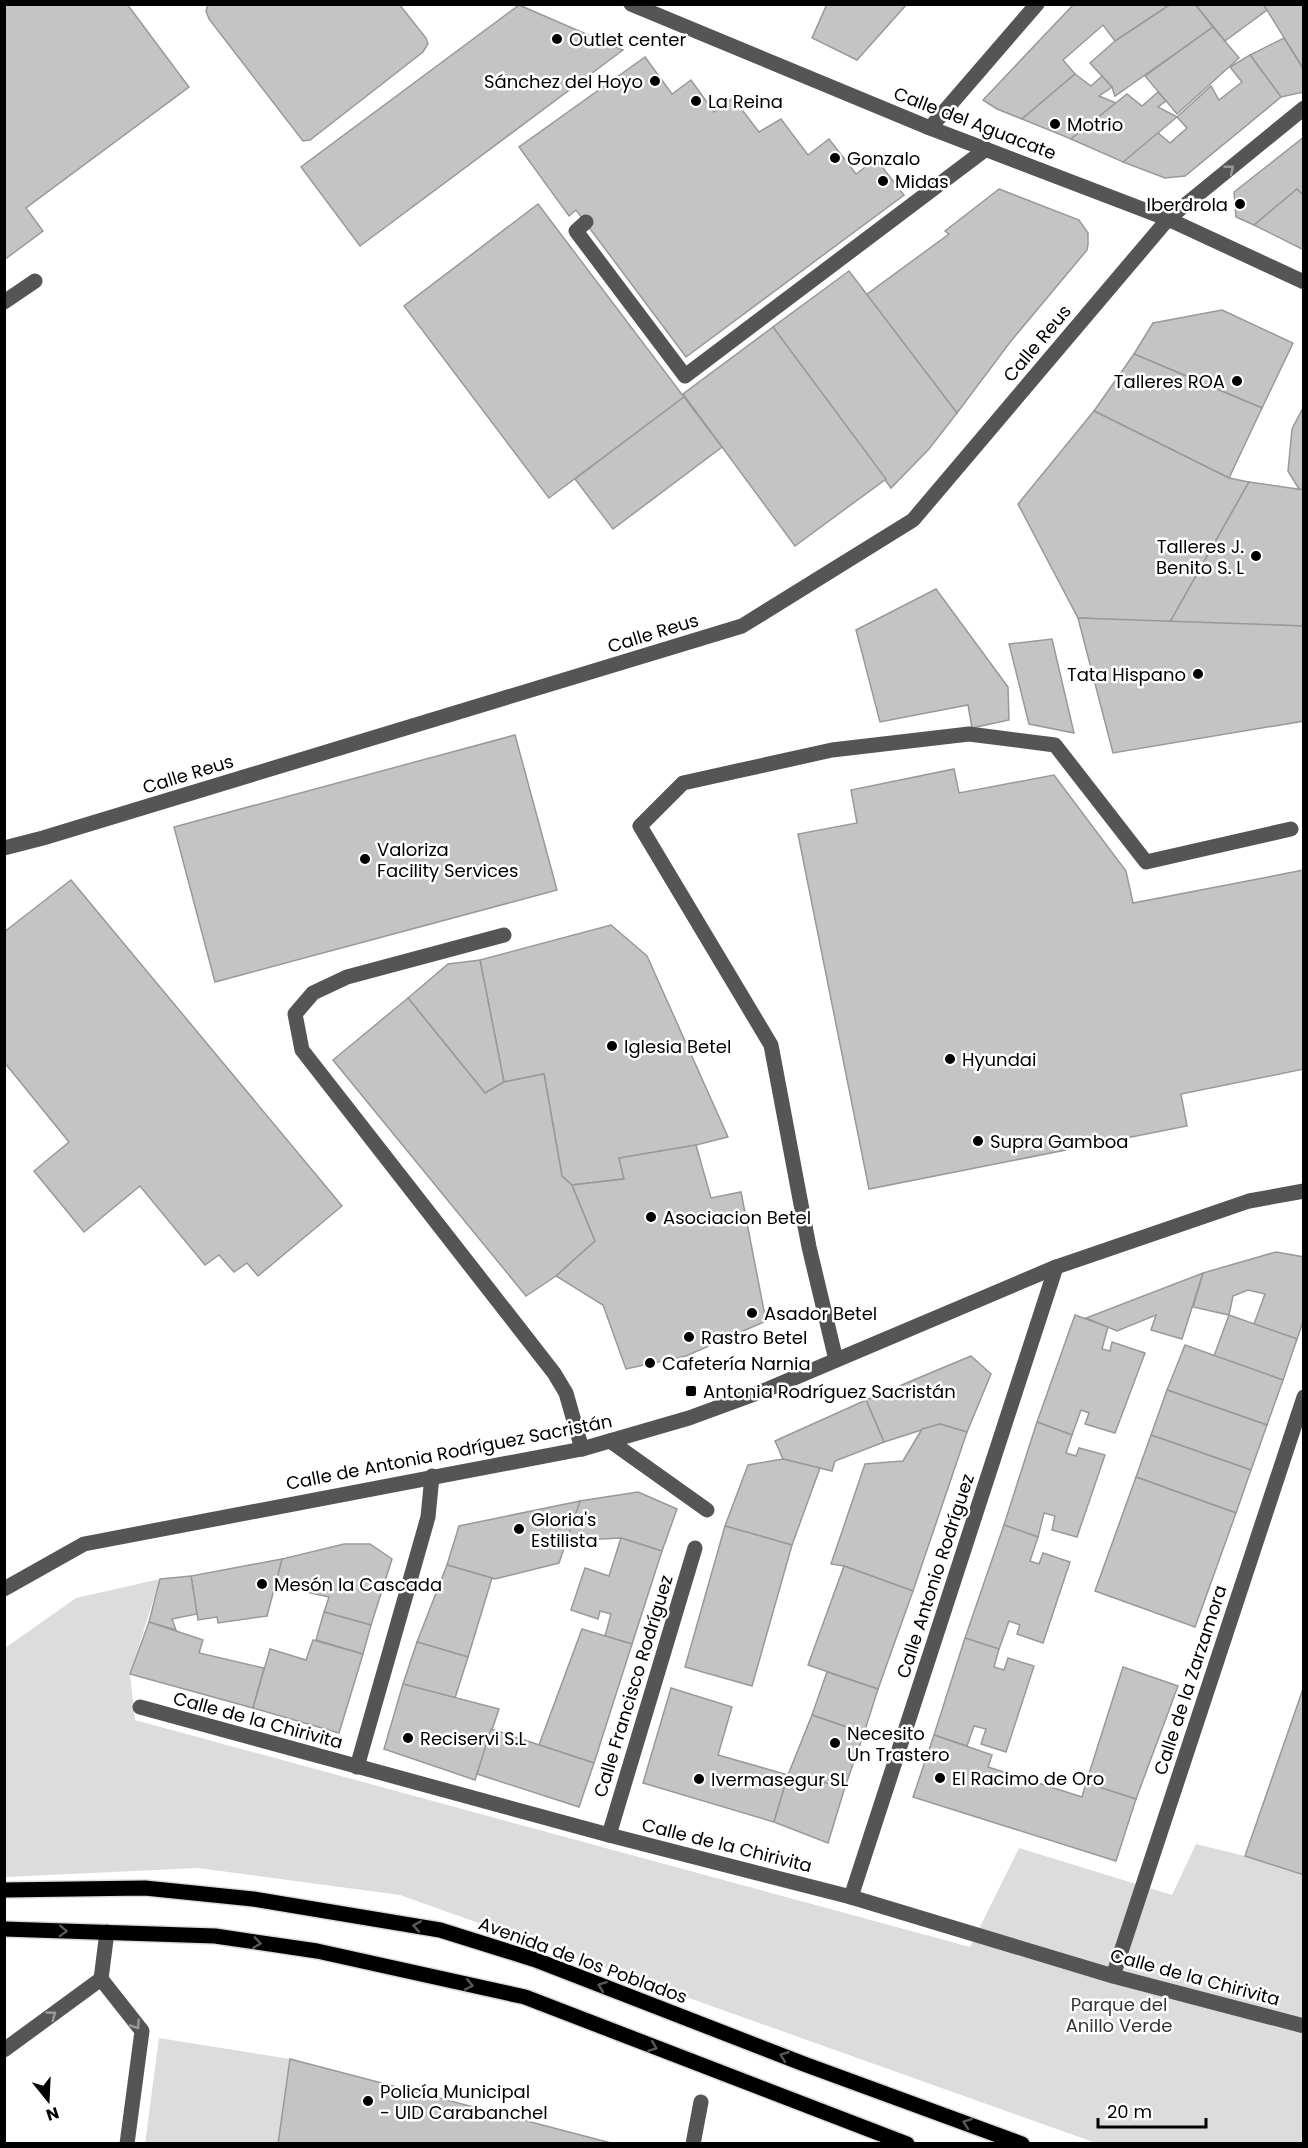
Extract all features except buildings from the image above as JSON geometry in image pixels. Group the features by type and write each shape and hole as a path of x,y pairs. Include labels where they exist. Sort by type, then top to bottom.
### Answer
{"main road":[{"name":"Avenida de los Poblados","path":"4,1890 146,1888 253,1899 440,1930 536,1960 804,2064 1022,2144"},
{"path":"4,1929 215,1936 317,1952 525,1997 907,2144"}],"street":[{"name":"Calle del Aguacate","path":"631,4 930,128 1168,219 1304,282"},
{"path":"930,128 1037,4"},
{"name":"Calle Reus","path":"4,848 742,626 913,520 1168,219 1304,108"},
{"path":"586,222 576,231 684,376 986,149"},
{"path":"4,302 35,281"},
{"path":"836,1360 809,1247 771,1045 640,826 683,783 832,750 969,734 1055,745 1146,862 1292,830"},
{"path":"504,935 347,977 313,993 295,1014 302,1050 554,1373 566,1393 582,1449"},
{"name":"Calle de Antonia Rodríguez Sacristán","path":"4,1588 84,1544 582,1449 689,1418 768,1389 1056,1267 1248,1201 1304,1191"},
{"name":"Calle Antonio Rodríguez","path":"851,1897 1056,1267"},
{"name":"Calle de la Zarzamora","path":"1113,1976 1304,1397"},
{"path":"610,1441 707,1510"},
{"path":"357,1767 428,1517 432,1476"},
{"name":"Calle Francisco Rodríguez","path":"609,1835 695,1548"},
{"name":"Calle de la Chirivita","path":"140,1707 609,1835 851,1897 1113,1976 1304,2026"},
{"path":"107,1932 101,1979 142,2031 127,2144"},
{"path":"4,2050 101,1979"},
{"path":"693,2144 701,2102"}],"green space":[{"name":"Parque del Anillo Verde","path":"160,1579 130,1674 135,1720 970,1947 1019,1848 1172,1895 1196,1844 1245,1856 1303,1875 1303,2143 1096,2143 400,1895 198,1868 5,1877 5,1648 76,1598"},
{"path":"159,2038 290,2059 278,2143 145,2144"}],"place":[{"name":"Outlet center","path":"557,39"},
{"name":"Sánchez del Hoyo","path":"655,81"},
{"name":"La Reina","path":"696,101"},
{"name":"Motrio","path":"1055,124"},
{"name":"Gonzalo","path":"835,158"},
{"name":"Midas","path":"883,181"},
{"name":"Iberdrola","path":"1240,204"},
{"name":"Talleres ROA","path":"1237,381"},
{"name":"Talleres J. Benito S. L","path":"1256,556"},
{"name":"Tata Hispano","path":"1198,674"},
{"name":"Valoriza Facility Services","path":"365,859"},
{"name":"Iglesia Betel","path":"612,1046"},
{"name":"Hyundai","path":"950,1059"},
{"name":"Supra Gamboa","path":"978,1141"},
{"name":"Asociacion Betel","path":"651,1217"},
{"name":"Asador Betel","path":"752,1313"},
{"name":"Rastro Betel","path":"689,1337"},
{"name":"Cafetería Narnia","path":"650,1363"},
{"name":"Antonia Rodríguez Sacristán","path":"691,1391"},
{"name":"Gloria's Estilista","path":"519,1529"},
{"name":"Mesón la Cascada","path":"262,1584"},
{"name":"Reciservi S.L","path":"408,1738"},
{"name":"Necesito Un Trastero","path":"835,1743"},
{"name":"El Racimo de Oro","path":"940,1778"},
{"name":"Ivermasegur SL","path":"699,1779"},
{"name":"Policía Municipal - UID Carabanchel","path":"368,2101"}]}
